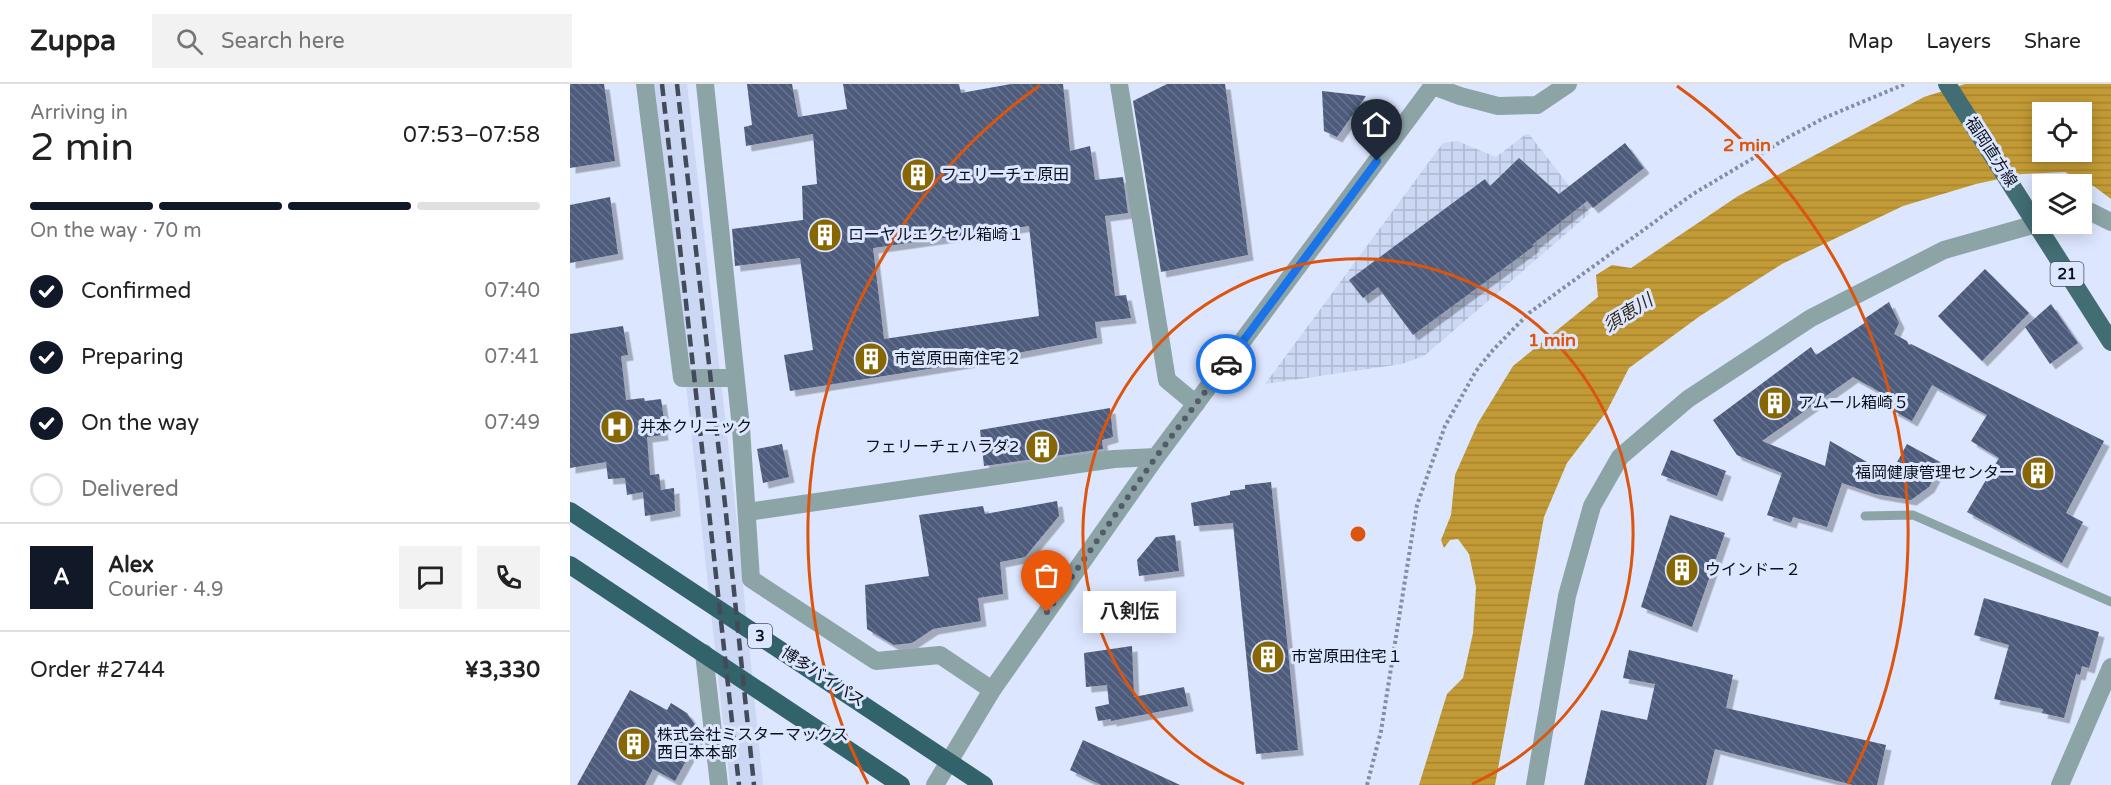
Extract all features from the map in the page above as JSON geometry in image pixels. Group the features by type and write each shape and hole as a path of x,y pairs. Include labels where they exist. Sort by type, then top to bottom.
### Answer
{"highway":[{"name":"博多バイパス","path":"570,512 984,785"},
{"path":"570,565 901,785"}],"main road":[{"name":"福岡直方線","path":"1947,84 2032,214"},
{"name":"福岡直方線","path":"2046,234 2111,342"}],"street":[{"path":"645,84 682,378 735,378"},
{"path":"705,84 735,378 751,579 876,661 939,655 992,690"},
{"path":"1119,84 1167,380 1196,404"},
{"path":"935,785 992,690 1156,457 1433,85 1460,96 1498,106 1537,105 1568,84"},
{"path":"2092,212 2111,222"},
{"path":"1535,785 1568,596 1592,506 1620,457 1688,399 1811,318 1944,250 2032,225"},
{"path":"747,512 1114,459 1156,457"},
{"path":"704,653 719,785"},
{"path":"2060,785 2111,667"}],"lane":[{"path":"1865,516 1913,515 2111,602"}],"path":[{"path":"1367,785 1381,731 1417,505 1445,426 1487,357 1529,313 1693,194 1824,118 1905,84"}],"shaded area":[{"path":"653,84 687,84 735,504 763,785 730,785"},
{"path":"1529,134 1590,213 1424,356 1402,364 1265,384 1443,143 1457,141 1496,157"}],"water":[{"name":"須恵川","path":"1965,84 2111,84 2111,199 2092,186 2092,174 2065,172 2022,174 1976,184 1903,206 1782,264 1700,316 1629,368 1607,411 1567,463 1544,517 1495,785 1419,785 1447,694 1463,678 1473,633 1476,587 1469,554 1458,539 1450,540 1444,548 1441,540 1451,515 1455,475 1478,423 1513,366 1598,297 1596,275 1612,265 1631,268 1738,196 1924,97"}],"building":[{"path":"570,84 604,84 615,161 570,168"},
{"path":"747,84 792,84 798,117 847,109 843,84 959,84 961,93 1011,84 1063,84 1070,151 1090,146 1095,180 1123,177 1128,213 1105,216 1115,296 1126,295 1131,318 1095,322 1097,338 959,364 790,391 784,355 813,350 800,258 735,266 732,229 803,220 802,186 817,184 813,134 746,146 744,127 752,125","holes":["1029,226 1039,316 884,339 873,248"]},
{"path":"1167,84 1225,84 1248,255 1161,272 1133,101"},
{"path":"1322,91 1366,96 1337,137 1324,131"},
{"path":"1625,143 1644,168 1593,208 1587,201 1533,244 1534,246 1413,335 1378,287 1363,298 1349,280 1485,179 1490,186 1519,158 1559,194"},
{"path":"610,197 618,254 570,263 570,205"},
{"path":"1985,269 2029,313 1982,361 1938,316"},
{"path":"1889,302 1899,323 1894,334 1907,341 1909,345 2104,441 2066,513 2083,522 2062,563 1967,512 1999,458 1971,441 1987,415 1932,385 1912,421 1892,410 1896,401 1853,377 1762,441 1825,466 1830,441 1890,475 1907,444 1942,463 1929,487 1911,500 1875,494 1842,483 1827,527 1793,517 1791,523 1767,515 1782,473 1737,455 1713,420 1811,347 1816,355 1866,322 1864,319"},
{"path":"2051,304 2078,343 2050,364 2025,327"},
{"path":"623,326 628,355 621,356 626,400 661,399 665,426 662,427 663,435 647,437 650,475 659,474 661,490 674,488 675,511 645,516 643,492 627,495 625,478 608,479 606,462 570,468 570,334"},
{"name":"フェリーチェハラダ2","path":"1110,408 1113,437 1102,440 1103,449 984,466 980,430"},
{"path":"782,444 789,477 763,483 757,449"},
{"path":"1671,450 1726,471 1717,496 1661,475"},
{"name":"市営原田住宅１","path":"1271,482 1298,750 1256,754 1233,523 1194,526 1191,503 1230,495 1230,491 1245,489 1245,485"},
{"path":"1057,501 1059,516 1025,557 1000,562 1003,594 978,598 981,621 933,629 912,643 894,645 867,629 865,585 929,576 919,515 983,506 985,514"},
{"name":"ウインドー２","path":"1670,515 1725,533 1692,627 1641,607"},
{"path":"1175,535 1179,571 1139,576 1137,560 1156,537"},
{"path":"1984,598 2099,632 2089,668 2082,666 2080,675 2076,674 2064,718 2042,713 2043,709 1994,699 2009,645 1974,635"},
{"path":"1132,646 1134,697 1184,687 1188,706 1111,721 1111,719 1098,721 1095,707 1109,704 1107,685 1086,687 1084,653"},
{"path":"1629,650 1733,675 1726,708 1886,745 1877,785 1853,785 1715,749 1706,785 1584,785 1601,710 1647,720 1655,684 1623,678"},
{"name":"株式会社ミスターマックス 西日本本部","path":"630,690 667,710 671,703 687,713 697,728 697,741 675,781 653,769 645,785 577,785"},
{"path":"1083,740 1180,785 1101,785 1070,770"}],"railway":[{"path":"662,84 739,785"},
{"path":"677,84 725,504 754,785"}],"way so far":[{"path":"1047,612 1156,457 1226,364"}],"place":[{"name":"フェリーチェ原田","path":"918,175"},
{"name":"ローヤルエクセル箱崎１","path":"825,235"},
{"name":"市営原田南住宅２","path":"871,359"},
{"name":"アムール箱崎５","path":"1775,403"},
{"name":"井本クリニック","path":"617,427"},
{"name":"フェリーチェハラダ2","path":"1042,447"},
{"name":"福岡健康管理センター","path":"2038,473"},
{"name":"ウインドー２","path":"1682,570"},
{"name":"八剣伝","path":"1047,612"},
{"name":"市営原田住宅１","path":"1268,657"},
{"name":"株式会社ミスターマックス 西日本本部","path":"634,744"}],"route":[{"path":"1226,364 1377,161"}]}
